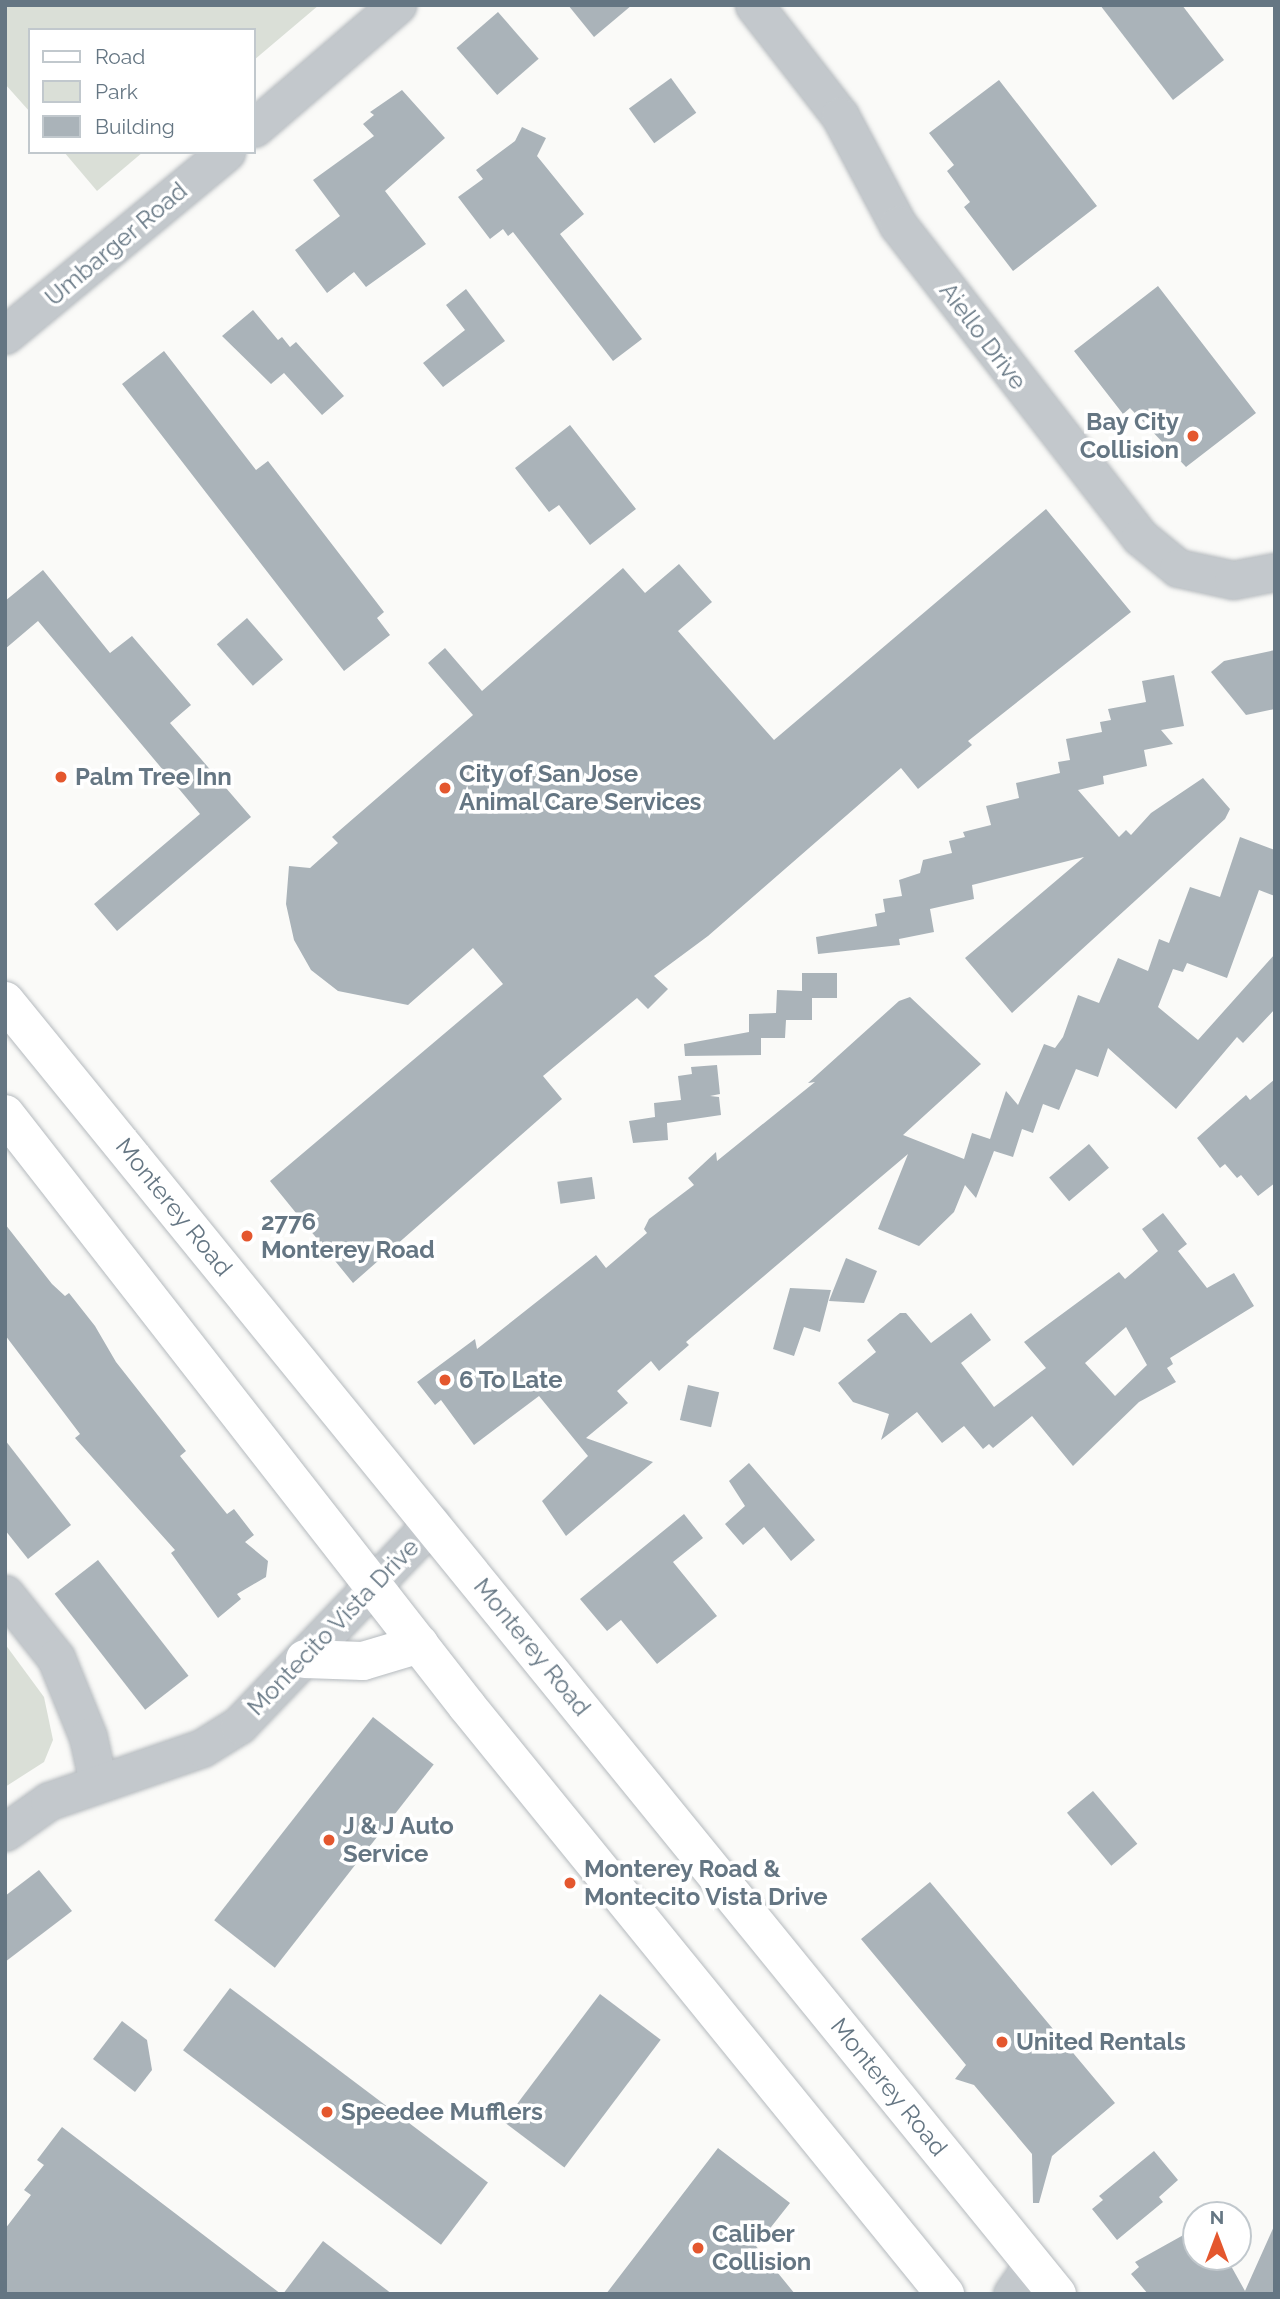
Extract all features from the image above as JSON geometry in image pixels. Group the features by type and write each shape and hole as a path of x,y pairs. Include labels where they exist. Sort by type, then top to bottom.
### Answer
{"main road":[{"name":"Monterey Road","path":"5,1001 432,1523 1022,2279 1057,2294"},
{"path":"5,1114 420,1644 945,2294"},
{"path":"305,1659 363,1661 420,1644"}],"street":[{"path":"256,126 397,5"},
{"name":"Aiello Drive","path":"754,5 840,116 898,225 1140,537 1178,568 1233,580 1275,572"},
{"name":"Umbarger Road","path":"5,335 224,154"},
{"name":"Montecito Vista Drive","path":"5,1832 49,1801 223,1736 263,1705 432,1523"},
{"path":"5,1594 56,1658 88,1737 98,1782"}],"green space":[{"path":"5,5 319,5 256,58 256,28 28,28 28,110 5,84"},
{"path":"66,154 141,154 97,191"},
{"path":"5,1644 44,1697 53,1740 44,1762 5,1787"}],"building":[{"path":"568,5 632,5 594,37"},
{"path":"1100,5 1182,5 1224,60 1173,100"},
{"path":"498,12 539,59 497,95 456,48"},
{"path":"671,78 696,113 654,143 629,109"},
{"path":"999,80 1097,206 1013,271 964,207 970,202 947,171 954,165 929,133"},
{"path":"402,90 445,138 385,191 426,244 366,287 354,272 327,293 295,250 340,216 313,180 374,136 363,124 374,115 370,112"},
{"path":"522,127 546,138 537,156 584,214 560,234 642,339 613,361 513,232 508,236 503,229 490,239 458,197 483,179 476,170 515,141"},
{"path":"1158,286 1256,413 1186,467 1130,408 1123,414 1074,351"},
{"path":"466,289 505,341 443,387 423,363 465,330 446,305"},
{"path":"253,310 278,340 282,337 290,347 296,342 344,396 322,415 284,373 271,384 222,336"},
{"path":"164,351 256,470 268,461 384,612 377,618 390,635 344,671 122,384"},
{"path":"570,425 636,509 590,545 559,505 549,512 515,468"},
{"path":"1046,509 1131,612 968,741 972,745 918,789 901,768 708,936 654,976 668,989 648,1009 637,998 543,1076 562,1099 353,1283 270,1181 503,984 473,948 408,1005 338,991 311,970 294,940 286,904 289,866 310,868 338,843 332,837 473,715 428,663 445,648 482,691 623,568 645,593 679,564 712,602 678,631 774,740"},
{"path":"43,570 110,653 132,636 191,705 170,723 251,817 117,931 94,904 200,814 38,621 5,649 5,601"},
{"path":"247,618 283,660 253,686 217,644"},
{"path":"1275,650 1275,709 1246,715 1211,672 1224,661"},
{"path":"1174,675 1184,726 1161,730 1173,744 1144,750 1147,766 1103,776 1104,784 1078,790 1119,837 1126,830 1131,835 1151,813 1203,778 1230,809 1225,819 1012,1013 965,958 1084,857 972,885 974,899 930,909 934,932 899,939 900,945 818,954 816,937 877,926 875,914 885,912 883,899 902,896 899,880 920,873 923,860 952,853 949,841 965,837 963,832 991,825 986,806 1019,798 1016,783 1060,773 1058,762 1070,760 1066,739 1102,732 1100,722 1111,720 1108,709 1146,702 1142,681"},
{"path":"1240,837 1275,850 1275,896 1259,890 1227,978 1187,963 1183,972 1173,969 1158,1007 1198,1040 1275,954 1275,1009 1243,1043 1237,1037 1176,1109 1108,1048 1098,1077 1076,1069 1059,1110 1043,1104 1033,1133 1022,1129 1013,1157 994,1151 976,1198 965,1185 954,1212 919,1246 878,1229 908,1154 686,1342 689,1345 659,1371 651,1361 617,1391 628,1403 586,1438 653,1462 566,1536 542,1501 588,1456 539,1396 474,1445 441,1400 435,1405 417,1382 475,1339 477,1349 596,1255 606,1268 647,1233 644,1229 649,1219 694,1185 688,1178 716,1152 717,1161 815,1082 808,1083 899,1001 910,997 981,1064 903,1135 964,1159 972,1133 990,1139 1006,1091 1018,1105 1044,1044 1055,1048 1063,1037 1078,995 1099,1003 1118,958 1148,971 1159,939 1169,943 1190,887 1220,897"},
{"path":"802,973 837,973 837,998 812,998 812,1020 786,1020 785,1038 761,1038 761,1055 685,1056 684,1044 749,1032 749,1014 776,1013 777,990 802,991"},
{"path":"717,1065 720,1094 710,1096 719,1097 721,1115 667,1123 668,1140 633,1143 629,1121 655,1117 654,1103 681,1100 678,1076 692,1074 691,1067"},
{"path":"1275,1079 1275,1183 1258,1196 1241,1175 1237,1178 1225,1164 1220,1168 1197,1138 1246,1095 1250,1100"},
{"path":"1089,1144 1109,1168 1069,1201 1049,1177"},
{"path":"592,1177 595,1199 560,1204 557,1182"},
{"path":"1163,1213 1187,1244 1178,1251 1207,1288 1234,1273 1254,1306 1170,1358 1173,1364 1167,1368 1176,1382 1139,1402 1073,1466 1032,1416 993,1448 989,1444 983,1449 964,1426 942,1443 917,1412 881,1440 889,1414 853,1402 838,1383 876,1352 867,1340 900,1313 906,1313 931,1343 971,1313 991,1340 961,1363 994,1407 1046,1368 1024,1342 1119,1272 1125,1279 1158,1251 1142,1229","holes":["1126,1327 1147,1365 1115,1396 1085,1363"]},
{"path":"5,1224 52,1284 65,1296 69,1293 95,1326 116,1362 186,1451 180,1456 227,1514 234,1509 254,1535 245,1542 268,1561 266,1577 237,1594 241,1599 218,1618 171,1553 175,1550 75,1438 80,1434 5,1335"},
{"path":"846,1258 877,1271 864,1303 829,1301"},
{"path":"790,1288 831,1290 820,1332 804,1327 794,1356 773,1349"},
{"path":"688,1385 719,1392 711,1427 680,1420"},
{"path":"5,1440 71,1525 28,1559 5,1530"},
{"path":"749,1463 815,1540 791,1561 764,1527 743,1545 725,1524 745,1506 729,1481"},
{"path":"684,1514 703,1538 673,1562 717,1616 657,1664 621,1620 607,1631 580,1599"},
{"path":"98,1560 189,1676 145,1710 55,1594"},
{"path":"373,1717 434,1764 275,1968 214,1920"},
{"path":"1093,1791 1137,1844 1111,1866 1067,1813"},
{"path":"39,1870 72,1911 5,1962 5,1896"},
{"path":"930,1882 1115,2103 1052,2156 1039,2203 1033,2203 1032,2154 974,2085 955,2079 966,2065 861,1939"},
{"path":"230,1988 488,2182 441,2245 183,2050"},
{"path":"600,1994 661,2040 564,2168 504,2122"},
{"path":"122,2021 147,2040 152,2070 135,2092 93,2059"},
{"path":"62,2127 281,2294 5,2294 5,2229 31,2195 24,2190 44,2165 37,2160"},
{"name":"Caliber Collision","path":"718,2148 790,2203 756,2246 795,2294 606,2294"},
{"path":"1154,2151 1178,2180 1159,2197 1163,2202 1117,2240 1092,2209 1103,2200 1099,2196"},
{"path":"1275,2224 1275,2294 1148,2294 1131,2274 1139,2267 1135,2262 1182,2236 1182,2271 1234,2271 1245,2291"},
{"path":"323,2241 392,2294 283,2294"}],"place":[{"name":"Bay City Collision","path":"1193,436"},
{"name":"Palm Tree Inn","path":"61,777"},
{"name":"City of San Jose Animal Care Services","path":"445,788"},
{"name":"2776 Monterey Road","path":"247,1236"},
{"name":"6 To Late","path":"445,1380"},
{"name":"J & J Auto Service","path":"329,1840"},
{"name":"Monterey Road & Montecito Vista Drive","path":"570,1883"},
{"name":"United Rentals","path":"1002,2042"},
{"name":"Speedee Mufflers","path":"327,2112"},
{"name":"Caliber Collision","path":"698,2248"}]}
